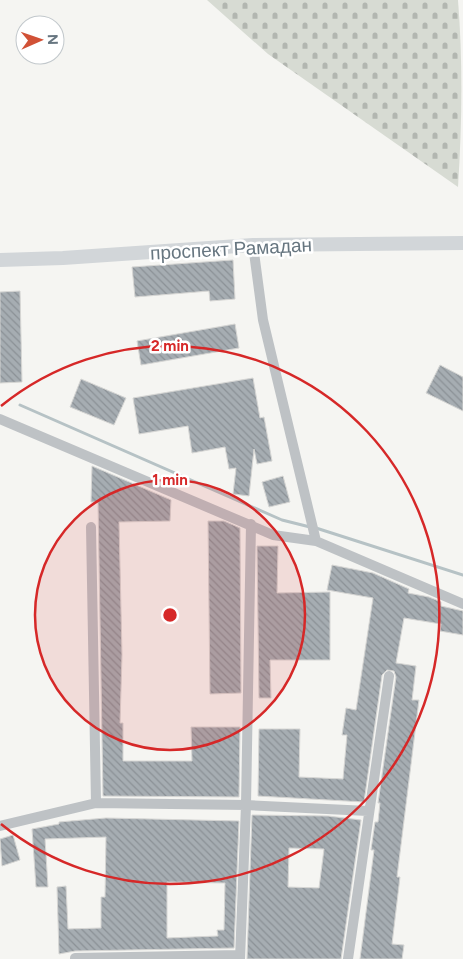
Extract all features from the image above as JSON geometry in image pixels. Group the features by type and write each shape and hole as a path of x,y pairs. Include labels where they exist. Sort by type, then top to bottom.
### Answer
{"main road":[{"name":"проспект Рамадан","path":"0,260 253,246 463,244"}],"street":[{"path":"253,246 263,320 315,537"},
{"path":"0,418 273,535 315,537 463,604"},
{"path":"75,958 240,957 246,806 251,524"},
{"path":"91,527 96,803"},
{"path":"348,959 368,810 389,676"},
{"path":"0,826 96,803 368,810"}],"green space":[{"path":"207,0 458,0 461,94 458,187 268,54"}],"building":[{"path":"233,260 235,299 210,301 209,291 135,297 132,267"},
{"path":"20,291 22,382 0,383 0,292"},
{"path":"235,324 239,348 141,365 137,341"},
{"path":"440,365 463,377 463,411 426,393"},
{"path":"253,378 260,418 264,417 272,461 257,464 254,449 249,496 233,494 236,468 229,469 225,447 192,453 188,426 139,434 133,398"},
{"path":"81,379 126,398 114,425 70,407"},
{"path":"92,466 171,500 170,521 119,522 122,655 120,723 123,723 123,761 192,761 191,727 240,727 239,797 103,796 98,502 91,502"},
{"path":"283,476 290,502 269,507 262,482"},
{"path":"208,521 224,521 240,528 241,693 210,694"},
{"path":"257,546 278,546 277,593 330,592 330,660 270,660 271,698 259,698"},
{"path":"332,565 373,573 409,589 408,593 429,597 441,602 441,606 463,611 463,635 440,631 441,624 404,618 396,663 416,666 412,700 419,700 397,877 400,877 392,944 404,945 402,959 360,959 374,850 371,850 375,822 378,822 380,803 378,803 396,677 394,671 387,670 382,675 364,802 258,796 259,729 300,729 299,777 343,779 347,735 342,735 346,708 356,710 373,598 327,590"},
{"path":"252,815 328,816 361,820 341,959 247,959","holes":["289,848 324,849 319,888 288,887"]},
{"path":"106,818 239,821 234,948 75,951 59,954 57,887 66,886 68,929 101,928 101,897 105,897 106,837 45,839 48,887 36,887 32,829 59,824 59,822","holes":["167,882 225,883 224,930 217,930 218,936 167,938"]},
{"path":"13,835 20,860 2,866 0,839"}],"waterway":[{"path":"20,405 282,520 310,527"},
{"path":"316,528 463,575"}]}
